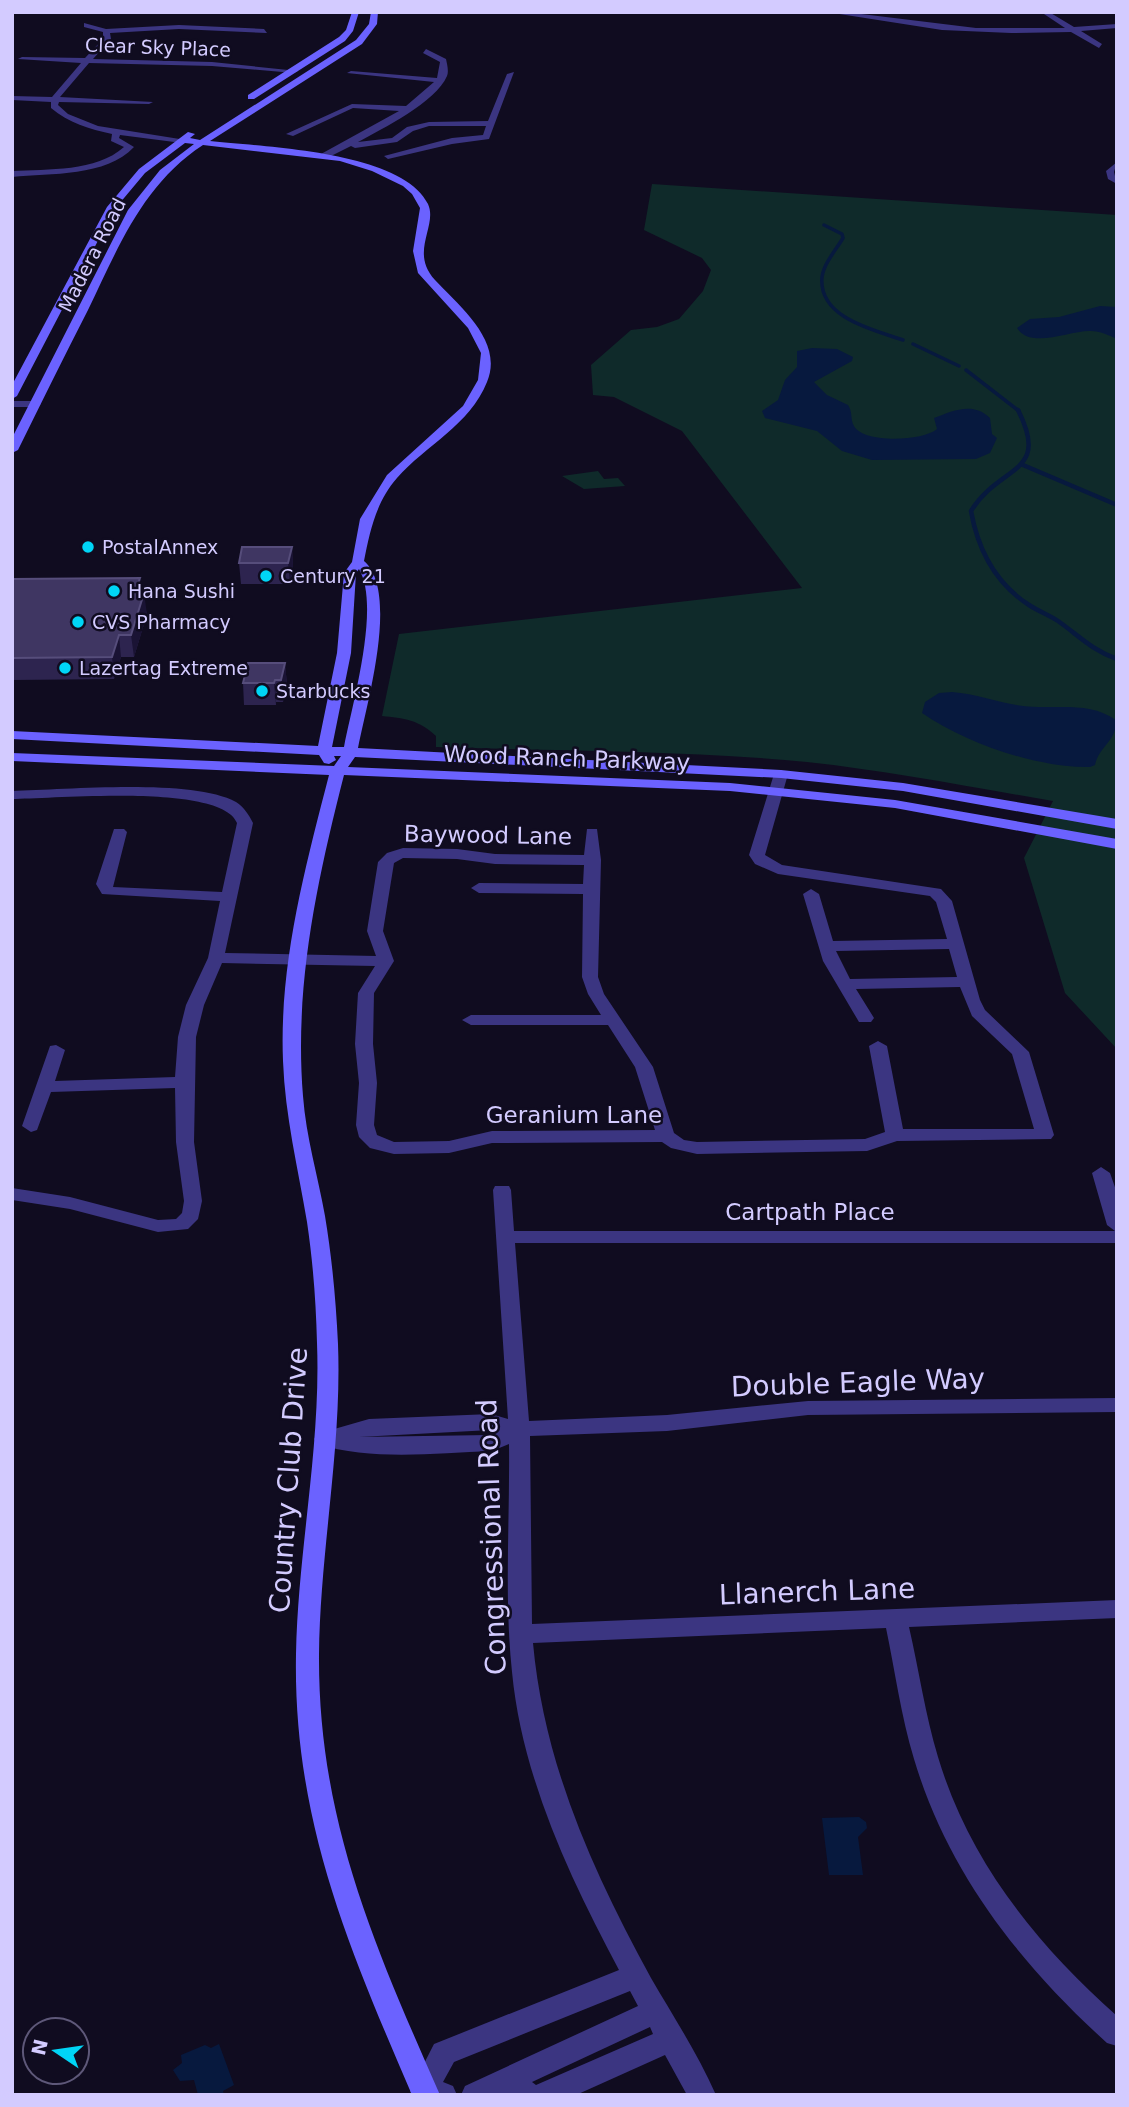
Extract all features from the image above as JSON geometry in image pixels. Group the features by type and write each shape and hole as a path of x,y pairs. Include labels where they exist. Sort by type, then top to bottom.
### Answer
{"main road":[{"path":"240,104 342,38 349,31 356,12"},
{"name":"Madera Road","path":"12,450 133,210 163,172 204,140 359,42 373,24 376,12"},
{"path":"190,135 255,150 269,148 324,156 375,169 416,192 425,208 418,251 423,273 473,327 482,341 486,360 483,380 468,408 456,423 391,477 366,519 358,562 351,573 344,653 324,751 337,772"},
{"name":"Madera Road","path":"12,396 110,209 142,171 190,135"},
{"name":"Country Club Drive","path":"358,562 367,570 373,593 374,624 350,753 337,772 304,911 291,1051 294,1101 316,1223 325,1296 328,1366 325,1439 308,1632 311,1741 321,1809 339,1880 368,1960 431,2093"},
{"name":"Wood Ranch Parkway","path":"12,736 781,774 903,787 1117,824"},
{"name":"Wood Ranch Parkway","path":"12,757 776,791 895,803 1117,844"}],"street":[{"path":"1044,12 1099,46"},
{"path":"837,13 954,31 1007,33 1117,26"},
{"path":"87,24 106,31 179,27 264,31"},
{"path":"106,31 107,39 54,97 54,106 64,114 99,127 190,135"},
{"path":"324,156 348,145 428,94 439,80 445,63 438,54 426,51"},
{"name":"Clear Sky Place","path":"22,59 212,64 294,71"},
{"path":"351,74 439,80"},
{"path":"388,156 452,141 483,139 488,136 489,126 511,74"},
{"path":"12,98 54,97 149,102"},
{"path":"290,134 352,106 408,109"},
{"path":"348,145 394,140 410,129 429,124 489,126"},
{"path":"12,174 65,169 109,159 130,149 130,146 114,139 124,130"},
{"path":"1117,165 1110,171 1111,177 1117,181"},
{"path":"12,404 36,404"},
{"path":"781,774 757,855 761,861 778,869 934,892 944,901 967,982 844,984"},
{"path":"12,795 193,796 228,803 241,813 245,823 216,958 195,1005 187,1037 184,1082 185,1143 193,1201 191,1215 181,1225 158,1226 69,1203 12,1194"},
{"path":"119,832 104,884 108,891 228,897"},
{"path":"592,832 590,977 596,994 644,1067 666,1136"},
{"name":"Baywood Lane","path":"386,961 375,931 386,862 392,856 457,854 495,859 593,860"},
{"path":"479,888 592,889"},
{"path":"811,894 831,961 864,1018"},
{"path":"827,946 956,944"},
{"path":"216,958 386,961"},
{"name":"Geranium Lane","path":"386,961 366,993 364,1044 368,1083 365,1125 368,1137 377,1144 394,1148 449,1147 492,1137 666,1136 678,1144 697,1147 867,1146 895,1135 1045,1135 1020,1052 978,1012 967,982"},
{"path":"471,1020 614,1020"},
{"path":"878,1046 895,1135"},
{"path":"31,1126 56,1050"},
{"path":"44,1087 184,1082"},
{"path":"1101,1173 1117,1225"},
{"name":"Congressional Road","path":"502,1190 519,1429 520,1634 530,1710 552,1793 583,1865 636,1976 702,2095"},
{"name":"Cartpath Place","path":"504,1237 1117,1237"},
{"name":"Double Eagle Way","path":"325,1439 369,1447 492,1443 519,1429 667,1423 808,1408 1117,1405"},
{"name":"Llanerch Lane","path":"520,1634 1117,1609"},
{"path":"895,1618 926,1760 959,1842 987,1891 1020,1937 1065,1987 1117,2034"},
{"path":"431,2093 444,2053 636,1976"},
{"path":"475,2095 517,2088 656,2011"},
{"path":"545,2095 671,2039"}],"green space":[{"path":"652,184 1117,215 1117,1049 1065,993 1024,858 1053,801 807,762 668,753 436,747 436,736 424,726 404,719 382,716 399,634 802,588 682,431 614,397 593,395 591,365 631,330 657,327 679,319 703,291 711,270 702,258 644,230"},
{"path":"598,471 604,479 618,478 625,486 584,489 562,476"}],"water":[{"path":"1100,306 1117,307 1117,339 1091,331 1032,338 1017,328 1030,319 1059,317"},
{"path":"812,348 837,349 853,357 852,361 814,382 827,395 848,405 854,426 860,432 869,436 894,439 920,436 937,429 934,418 955,410 977,410 990,418 992,434 997,438 990,453 976,459 872,460 842,451 817,431 765,418 762,411 778,400 785,380 797,367 797,351"},
{"path":"952,692 1023,706 1094,710 1116,720 1116,727 1095,765 1090,767 1047,763 980,744 922,713 925,702 939,693"},
{"path":"859,1817 866,1822 867,1828 858,1837 863,1875 829,1875 822,1818"},
{"path":"219,2044 234,2085 223,2091 224,2095 198,2095 194,2080 180,2081 173,2070 182,2063 181,2055 205,2045 211,2048"}],"building":[{"path":"242,547 292,547 288,563 239,563"},
{"path":"140,578 135,593 144,593 131,635 119,635 112,657 12,658 13,579"},
{"path":"248,663 285,663 281,680 275,680 274,683 243,683"}],"waterway":[{"path":"824,225 842,234 843,238 823,272 823,291 829,303 850,320 903,340"},
{"path":"913,344 959,366"},
{"path":"966,370 1018,410"},
{"path":"1018,410 1027,431 1029,447 1025,458 983,496 971,511 983,552 998,576 1017,596 1093,647 1117,659"},
{"path":"1023,465 1117,505"}],"place":[{"name":"PostalAnnex","path":"88,547"},
{"name":"Century 21","path":"266,576"},
{"name":"Hana Sushi","path":"114,591"},
{"name":"CVS Pharmacy","path":"78,622"},
{"name":"Lazertag Extreme","path":"65,668"},
{"name":"Starbucks","path":"262,691"}]}
